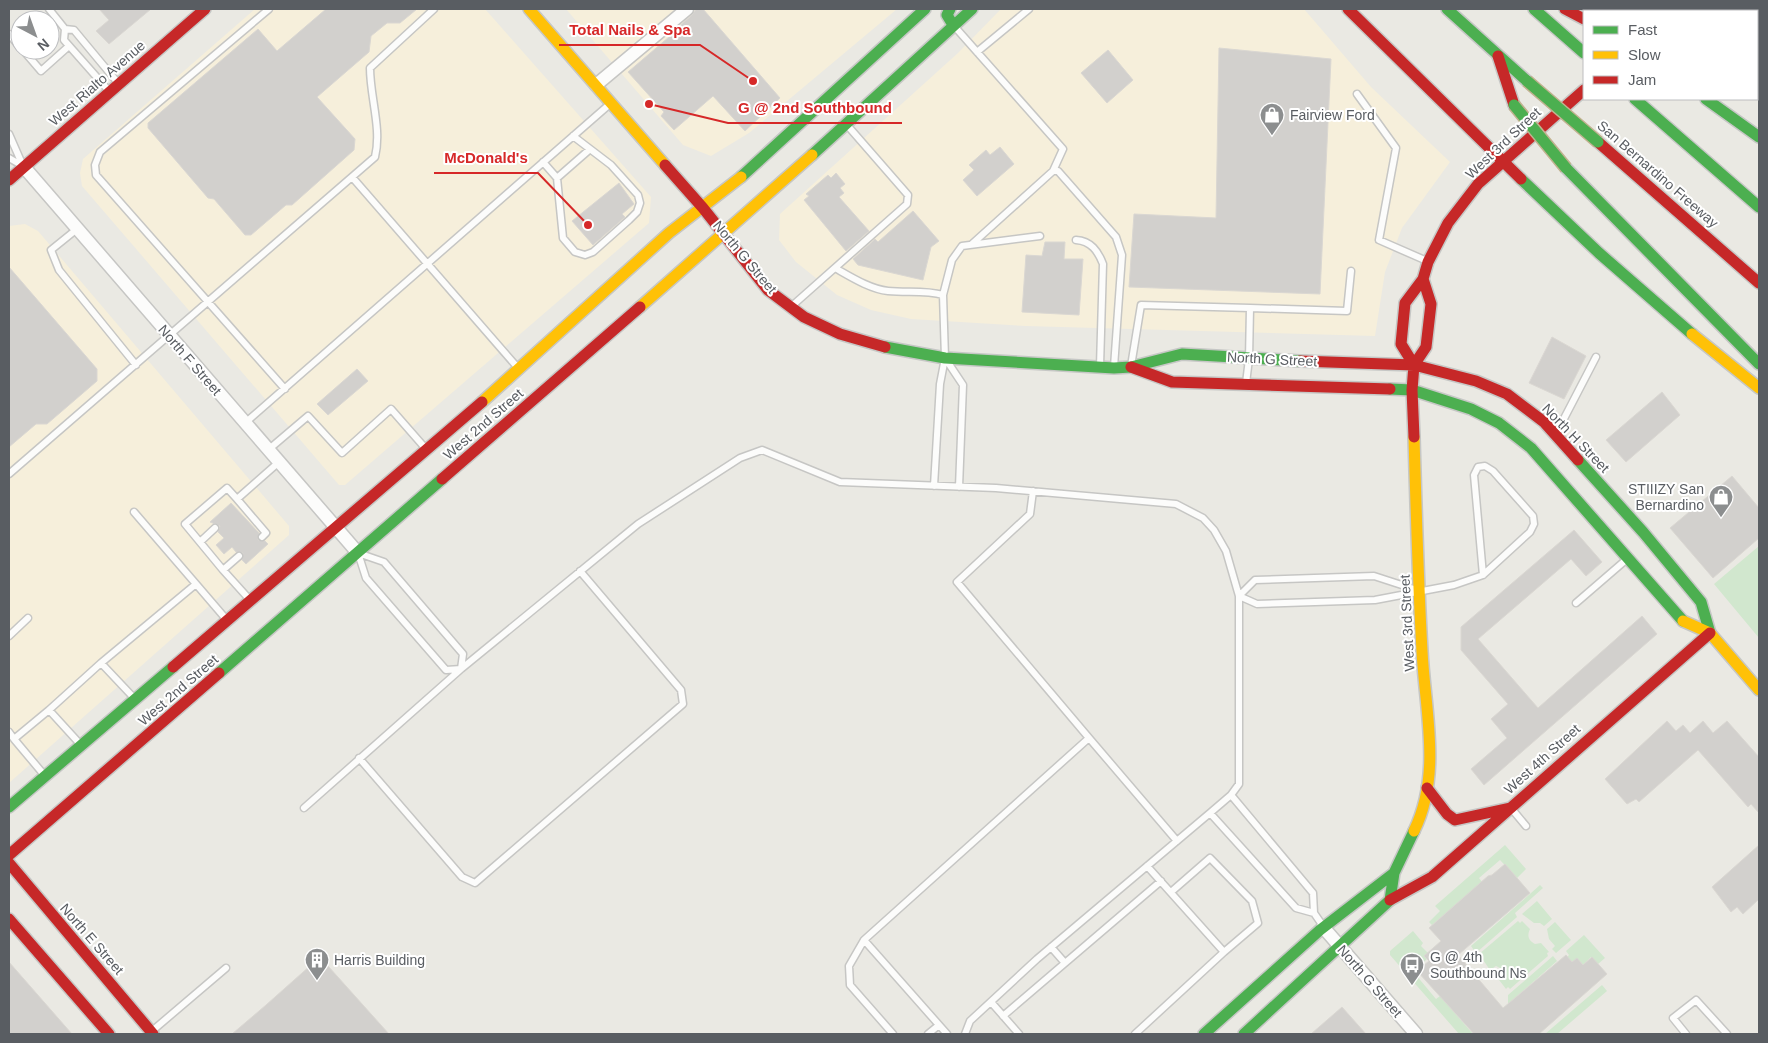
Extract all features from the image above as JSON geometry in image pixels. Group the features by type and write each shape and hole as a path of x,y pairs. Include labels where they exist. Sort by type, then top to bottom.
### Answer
{"main road":[{"name":"West Rialto Avenue","path":"9,180 205,9"},
{"name":"North G Street","path":"529,9 703,208 768,290 804,317 840,334 897,351 945,358 1114,368 1131,367 1182,354 1249,359 1414,365"},
{"name":"West 2nd Street","path":"9,807 336,529 519,369 669,234 729,188 925,9"},
{"path":"950,9 946,15 953,25"},
{"name":"West 2nd Street","path":"9,855 756,207 972,9"},
{"path":"1348,9 1503,161 1666,314 1759,388"},
{"name":"San Bernardino Freeway","path":"1447,9 1759,283"},
{"path":"1534,9 1583,52"},
{"path":"1565,9 1583,18"},
{"path":"1498,55 1514,105 1566,168 1759,364"},
{"name":"West 3rd Street","path":"1414,365 1401,344 1405,303 1423,279 1428,262 1448,223 1478,184 1583,91"},
{"path":"1707,100 1759,137"},
{"path":"1639,102 1759,207"},
{"name":"West 3rd Street","path":"1390,900 1394,873 1419,820 1428,788 1431,737 1422,653 1412,390 1414,365 1426,346 1431,304 1423,279"},
{"name":"North H Street","path":"1414,365 1476,381 1507,394 1544,422 1644,532 1701,602 1710,634"},
{"name":"North G Street","path":"1131,367 1172,382 1412,390"},
{"name":"North H Street","path":"1412,390 1471,409 1499,422 1531,448 1680,620 1710,634 1759,690"},
{"name":"West 4th Street","path":"1390,900 1432,877 1710,634"},
{"path":"1428,788 1447,814 1455,820 1510,808"},
{"name":"North E Street","path":"9,863 152,1033"},
{"path":"1204,1034 1323,927 1367,891 1394,873"},
{"path":"1244,1034 1390,900"},
{"path":"9,919 109,1034"}],"street":[{"path":"596,85 687,9"},
{"name":"North F Street","path":"24,167 358,553"},
{"name":"North G Street","path":"1323,927 1416,1034"}],"lane":[{"path":"48,9 65,29 74,30 114,88"},
{"path":"269,9 100,152 95,165 96,175 285,389"},
{"path":"9,474 375,156 378,143 370,86 370,68 434,9"},
{"path":"977,52 1029,9"},
{"path":"953,25 1062,150 1053,171 972,244"},
{"path":"65,29 64,40 114,88"},
{"path":"60,54 70,46"},
{"path":"32,60 41,70 53,60"},
{"path":"1357,94 1396,148 1379,240 1428,262"},
{"path":"245,423 612,102"},
{"path":"791,307 907,204 908,195 846,124"},
{"path":"9,134 24,167"},
{"path":"543,162 557,178 563,238 575,252 585,255 594,252 637,212 640,203 638,195 611,165 573,136"},
{"path":"557,178 589,150"},
{"path":"9,158 24,167"},
{"path":"1053,171 1058,171 1116,237 1122,255 1114,368"},
{"path":"352,177 519,369"},
{"path":"77,229 52,250 59,270 136,365"},
{"path":"934,486 940,384 945,358 942,295 952,260 962,246 1040,236"},
{"path":"1076,240 1085,241 1098,251 1102,264 1100,367"},
{"path":"835,268 855,280 886,291 931,292 942,295"},
{"path":"1131,367 1141,305 1347,311 1351,271"},
{"path":"1246,383 1249,359 1250,308"},
{"path":"1556,435 1596,357"},
{"path":"945,358 963,385 959,487"},
{"path":"268,450 308,416 342,453 391,409 426,450"},
{"path":"304,808 461,669 638,524 740,458 762,450 840,482 1033,491 1176,504 1203,518 1214,530 1226,551 1239,596 1239,784 1210,813 1051,947 970,1021 964,1034"},
{"path":"237,499 279,462"},
{"path":"1239,596 1257,604 1375,600 1460,584 1483,575 1530,532 1534,524 1533,516 1493,470 1485,466 1478,467 1474,475 1483,575"},
{"path":"250,601 185,524 228,488 237,499 240,507 266,533 262,537"},
{"path":"1033,491 1030,514 957,582 1177,841"},
{"path":"134,512 227,621"},
{"path":"200,542 215,528"},
{"path":"358,553 366,578 446,670 461,669"},
{"path":"358,553 384,562 463,654 461,669"},
{"path":"223,570 239,556"},
{"path":"1576,603 1628,559"},
{"path":"359,758 462,877 475,883 683,704 680,690 580,571"},
{"path":"1239,596 1255,580 1374,576 1420,591"},
{"path":"14,739 196,584"},
{"path":"9,636 28,618"},
{"path":"102,663 135,699"},
{"path":"49,710 80,745"},
{"path":"9,732 45,776"},
{"path":"893,1034 850,985 849,966 864,940 1089,738"},
{"path":"1231,794 1313,893 1314,913 1323,927"},
{"path":"1510,808 1526,826"},
{"path":"1210,813 1296,908 1314,913"},
{"path":"1135,1034 1258,923 1252,901 1210,858 1171,892"},
{"path":"1148,866 1224,952"},
{"path":"1004,1016 1161,881"},
{"path":"864,940 946,1034"},
{"path":"1051,947 1065,963"},
{"path":"152,1033 226,968"},
{"path":"1686,1034 1673,1018 1696,1000 1727,1034"},
{"path":"991,1002 1019,1034"},
{"path":"928,1034 939,1026"}],"shaded area":[{"path":"255,9 485,9 651,197 649,223 345,485 339,485 82,186 80,173 83,159"},
{"path":"566,9 897,9 749,133 711,156 683,145"},
{"path":"1001,9 1304,9 1371,87 1450,162 1402,228 1385,272 1375,336 1026,326 911,319 871,310 837,295 796,262 779,240 780,214 958,53"},
{"path":"25,224 38,231 289,526 289,535 9,783 9,226"}],"green space":[{"path":"1759,546 1759,638 1714,584"},
{"path":"1505,845 1526,869 1517,878 1500,860 1479,878 1482,882 1432,925 1429,922 1440,911 1435,906"},
{"path":"1540,885 1543,888 1515,913 1517,917 1476,953 1471,946"},
{"path":"1537,901 1552,919 1544,926 1540,923 1534,923 1522,914"},
{"path":"1518,921 1520,923 1522,921 1530,929 1528,936 1531,941 1535,944 1541,943 1549,952 1547,953 1548,956 1510,989 1508,987 1506,989 1496,976 1500,973 1500,968 1496,966 1490,970 1479,954"},
{"path":"1555,922 1571,940 1556,953 1552,949 1555,946 1549,939 1547,929"},
{"path":"1413,931 1423,943 1421,946 1428,953 1424,956 1427,959 1414,971 1416,975 1436,999 1440,996 1473,1034 1459,1034 1390,955 1390,951"},
{"path":"1584,935 1605,958 1598,964 1591,957 1583,965 1577,958 1572,962 1567,957 1569,955 1566,951"},
{"path":"1553,956 1557,961 1508,1004 1508,995"},
{"path":"1602,985 1607,991 1557,1034 1545,1034"}],"building":[{"path":"99,9 151,9 109,44 96,31 109,20"},
{"path":"326,9 417,9 400,23 387,23 371,36 369,52 317,97 355,139 354,150 292,205 286,205 251,235 245,235 214,199 208,198 148,128 148,123 258,29 277,51"},
{"path":"696,9 703,9 780,98 745,131 713,96 674,130 661,116 664,112 628,72 676,31"},
{"name":"Fairview Ford","path":"1219,48 1331,59 1320,294 1129,287 1134,214 1216,218"},
{"path":"1108,50 1133,80 1107,103 1081,73"},
{"path":"1000,147 1014,164 977,196 963,180 974,170 969,165 986,150 990,155"},
{"path":"836,173 845,184 840,188 844,193 839,197 869,231 846,251 804,200 809,196 806,194 828,175 831,178"},
{"path":"619,183 634,204 622,214 625,217 593,245 572,221"},
{"path":"913,211 939,241 931,247 923,280 858,265 853,259 875,239 878,242"},
{"path":"1045,242 1065,242 1064,259 1083,259 1079,315 1022,312 1026,255 1042,256"},
{"path":"9,267 97,369 97,381 47,424 36,424 9,447"},
{"path":"1552,337 1586,356 1564,399 1529,383"},
{"path":"357,369 368,381 328,415 317,404"},
{"path":"1662,392 1680,415 1626,462 1606,440"},
{"name":"STIIIZY San Bernardino","path":"1732,476 1759,508 1759,538 1713,578 1670,528"},
{"path":"231,503 259,533 258,540 265,541 268,544 246,564 242,560 243,553 236,552 232,547 224,554 216,545 224,538 218,532 220,526 210,522"},
{"path":"1574,530 1602,562 1586,576 1571,559 1478,639 1538,708 1642,616 1657,634 1484,785 1471,769 1507,738 1491,719 1508,704 1461,650 1461,627"},
{"path":"1667,721 1676,731 1683,725 1690,733 1703,721 1713,733 1727,721 1759,757 1759,813 1751,804 1748,807 1698,750 1639,802 1636,799 1627,804 1605,779"},
{"path":"1759,845 1759,899 1743,914 1737,907 1731,912 1712,887"},
{"path":"1505,864 1530,893 1458,955 1503,1008 1566,955 1572,962 1577,958 1583,965 1592,957 1607,974 1539,1034 1474,1034 1417,971 1429,961 1424,956 1441,941 1429,928 1488,876"},
{"name":"Harris Building","path":"320,957 389,1034 232,1034 266,1005"},
{"path":"9,962 72,1034 9,1034"},
{"path":"1342,1007 1366,1034 1311,1034"}],"traffic: fast":[{"path":"741,177 925,9"},
{"path":"950,9 947,15 953,25"},
{"path":"812,155 972,9"},
{"path":"1447,9 1527,81"},
{"path":"1534,9 1583,52"},
{"path":"1527,81 1598,142"},
{"path":"1636,100 1759,207"},
{"path":"1707,100 1759,137"},
{"path":"1514,105 1566,168"},
{"path":"1566,168 1759,364"},
{"path":"1521,179 1599,253 1692,334"},
{"path":"885,347 945,358 1114,368 1131,367 1182,354 1300,361"},
{"path":"1390,389 1412,390 1471,409 1499,423 1531,448 1683,621"},
{"path":"1578,460 1643,532 1701,602 1710,633"},
{"path":"219,673 442,479"},
{"path":"9,807 173,667"},
{"path":"1244,1034 1390,900 1394,873 1414,831"},
{"path":"1204,1034 1320,930 1394,873"}],"traffic: slow":[{"path":"529,9 665,165"},
{"path":"640,307 812,155"},
{"path":"482,402 669,233 741,177"},
{"path":"1692,334 1759,388"},
{"path":"1414,437 1421,624 1430,742 1430,765 1427,787 1423,809 1414,831"},
{"path":"1683,621 1710,633 1759,690"}],"traffic: jam":[{"path":"9,180 205,9"},
{"path":"1348,9 1521,179"},
{"path":"1565,9 1583,18"},
{"path":"1498,56 1514,105"},
{"path":"1414,365 1401,344 1405,303 1423,279 1428,262 1448,223 1478,184 1583,91"},
{"path":"1598,142 1759,283"},
{"path":"665,165 703,208 768,290 804,317 840,334 885,347"},
{"path":"1414,437 1412,390 1414,365 1426,347 1431,304 1423,279"},
{"path":"442,479 640,307"},
{"path":"1300,361 1414,365 1476,381 1507,394 1544,422 1578,460"},
{"path":"1131,367 1172,382 1390,389"},
{"path":"173,667 482,402"},
{"path":"1390,900 1432,877 1710,633"},
{"path":"9,855 219,673"},
{"path":"1427,788 1447,814 1455,820 1510,808"},
{"path":"9,863 153,1034"},
{"path":"9,919 109,1034"}],"place":[{"name":"Total Nails & Spa","path":"753,81"},
{"name":"G @ 2nd Southbound","path":"649,104"},
{"name":"Fairview Ford","path":"1272,136"},
{"name":"McDonald's","path":"588,225"},
{"name":"STIIIZY San Bernardino","path":"1721,518"},
{"name":"Harris Building","path":"317,981"},
{"name":"G @ 4th Southbound Ns","path":"1412,986"}]}
